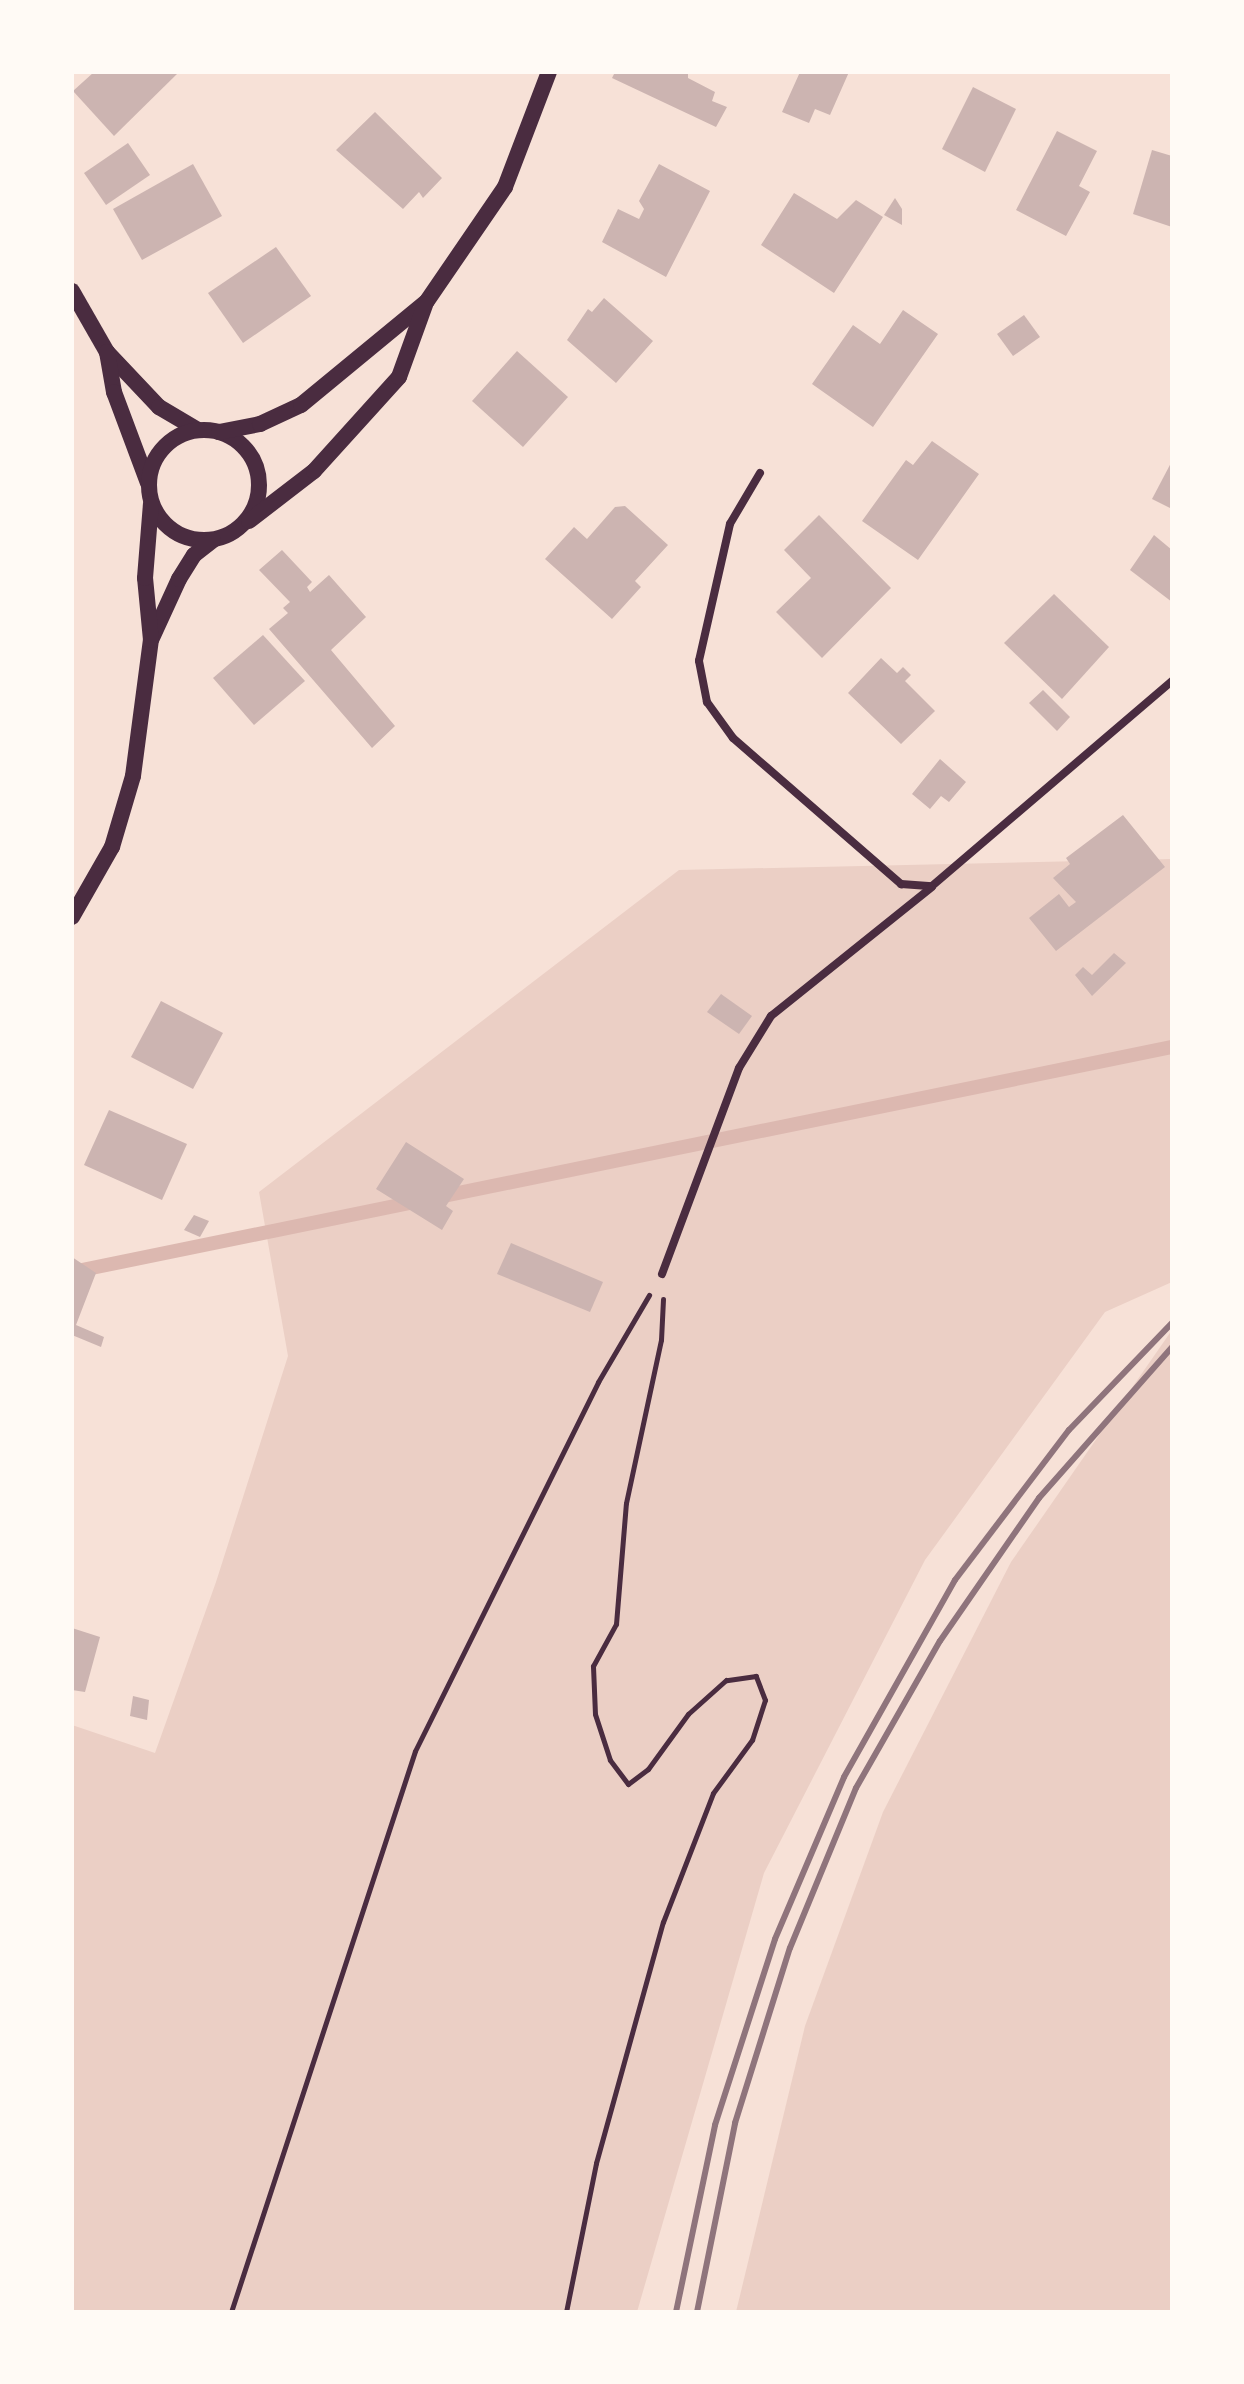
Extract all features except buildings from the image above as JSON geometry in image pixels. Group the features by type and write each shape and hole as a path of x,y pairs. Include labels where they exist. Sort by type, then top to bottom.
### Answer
{"main road":[{"path":"151,640 179,579 194,555 286,495 353,433 399,377 427,301 505,187 549,72"},
{"path":"72,291 107,352 159,407 198,430 219,432 260,424 301,405 427,301"},
{"path":"72,917 112,847 121,819 140,740 151,640 145,578 151,504 149,484 114,392 107,352"},
{"path":"149,484 162,448 198,430"},
{"path":"219,432 245,449 258,477 255,507 235,531"},
{"path":"151,504 176,532 213,540"}],"street":[{"path":"760,473 730,524 699,661 707,702 733,738 874,866 901,884 932,886"},
{"path":"662,1274 739,1068 771,1016 932,886 1172,681"}],"path":[{"path":"566,2312 596,2163 663,1922 713,1793 752,1740 765,1700 756,1676 726,1680 688,1714 648,1769 628,1784 610,1760 590,1687 593,1666 616,1624 626,1503 661,1340 662,1274"},
{"path":"231,2312 415,1751 598,1382 662,1274"}],"shaded area":[{"path":"1172,859 1172,1282 1105,1312 925,1560 764,1873 637,2312 72,2312 72,1725 155,1753 216,1582 288,1356 259,1192 679,870"},
{"path":"1172,1330 1172,2312 736,2312 805,2026 883,1812 1011,1562"}],"waterway":[{"path":"72,1272 1172,1047"}],"railway":[{"path":"676,2312 715,2125 775,1939 844,1777 955,1580 1069,1430 1172,1323"},
{"path":"697,2312 735,2123 790,1948 856,1788 940,1641 1039,1498 1172,1347"}]}
